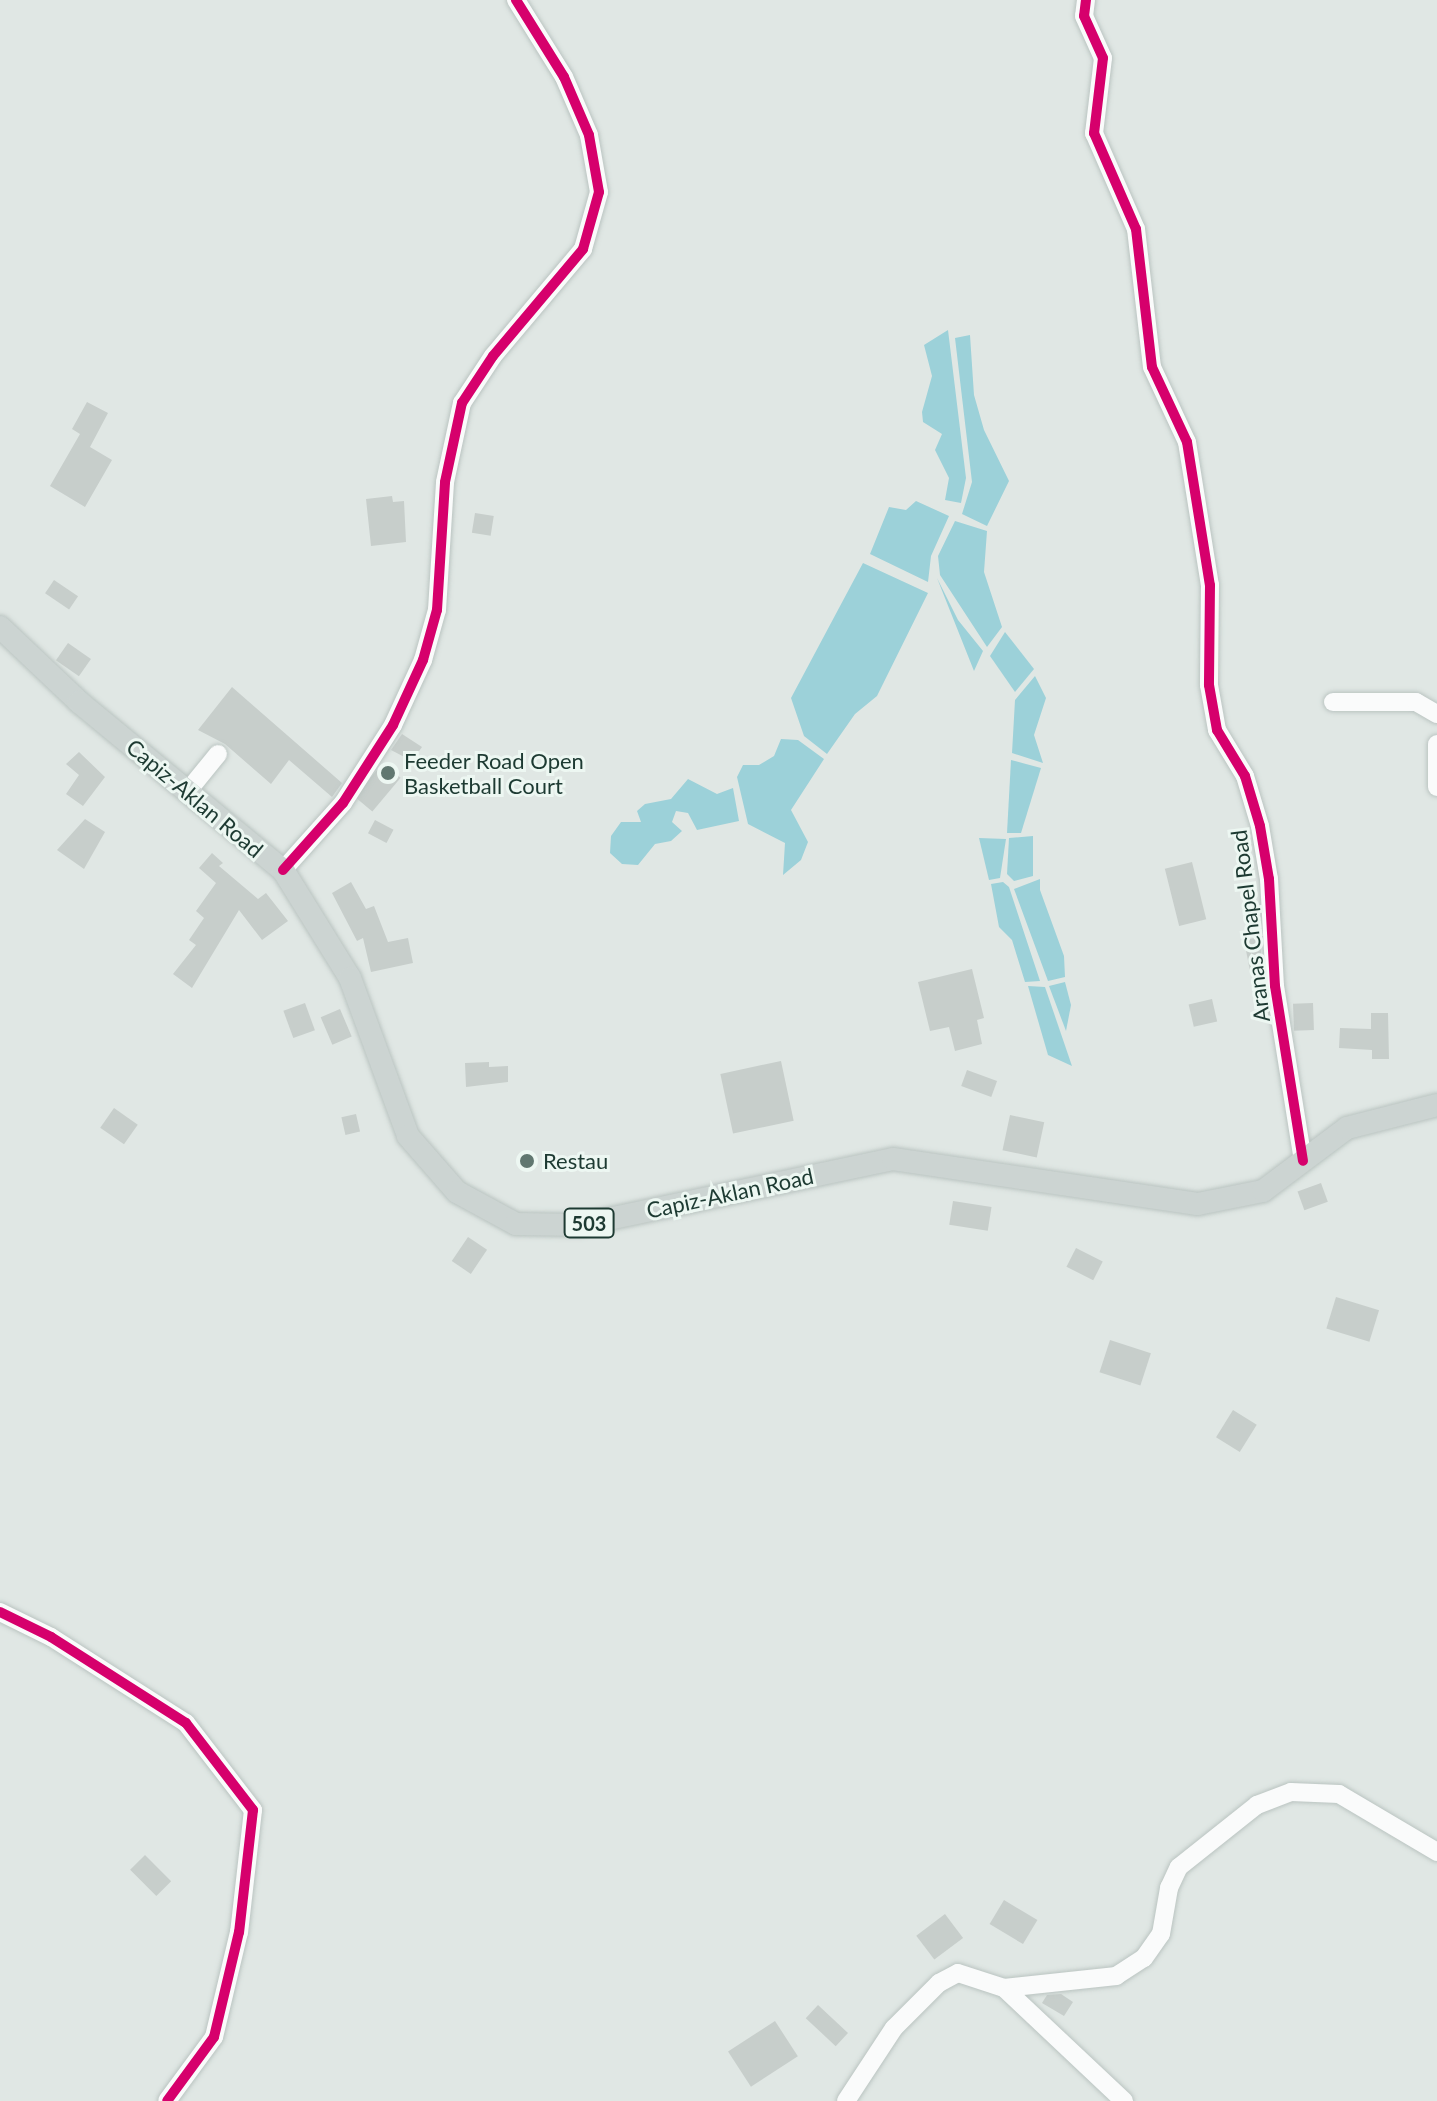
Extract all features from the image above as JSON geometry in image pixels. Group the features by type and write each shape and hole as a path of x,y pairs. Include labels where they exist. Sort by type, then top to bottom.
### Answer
{"main road":[{"name":"Capiz-Aklan Road","path":"0,627 79,702 283,870 350,978 408,1136 457,1192 516,1224 580,1225 893,1159 1198,1204 1263,1191 1347,1128 1437,1105"}],"street":[{"path":"283,870 343,803 411,686 437,610 445,482 462,403 493,356 583,249 599,192 589,135 564,77 516,0"},
{"name":"Aranas Chapel Road","path":"1086,0 1084,16 1103,58 1094,133 1136,229 1152,367 1187,442 1210,585 1209,685 1217,730 1245,776 1260,826 1269,879 1275,986 1303,1161"},
{"path":"1333,702 1416,702 1437,714"},
{"path":"1437,744 1437,787"},
{"path":"187,792 218,754"},
{"path":"0,1612 51,1637 186,1723 253,1810 239,1932 214,2037 167,2101"},
{"path":"846,2101 894,2028 939,1983 958,1973 1004,1988 1116,1976 1144,1958 1161,1934 1169,1888 1179,1867 1257,1805 1291,1792 1339,1794 1437,1852"},
{"path":"1004,1988 1124,2101"}],"water":[{"path":"948,330 966,478 961,503 945,500 949,478 935,450 942,434 923,422 922,412 932,376 924,345"},
{"path":"970,335 974,395 984,430 1009,481 987,526 962,514 972,482 955,338"},
{"path":"916,501 949,516 931,556 928,582 870,554 889,507 906,510"},
{"path":"955,521 987,531 984,572 1002,627 987,647 940,575 938,556"},
{"path":"863,563 928,593 877,696 855,714 827,754 804,736 791,698"},
{"path":"937,578 958,620 983,651 974,671"},
{"path":"1005,632 1034,669 1015,692 990,656"},
{"path":"1035,676 1046,698 1034,735 1043,763 1012,753 1015,700"},
{"path":"781,739 798,740 824,759 791,810 808,842 801,860 783,875 785,843 748,824 737,777 743,765 759,765 774,756"},
{"path":"1011,760 1041,768 1021,833 1007,833"},
{"path":"688,779 717,794 733,788 739,821 697,830 688,813 676,811 672,822 682,831 671,841 655,844 638,865 622,864 610,853 611,836 621,822 641,822 637,811 645,804 671,799"},
{"path":"1033,836 1033,876 1014,881 1007,874 1009,838"},
{"path":"979,838 1006,839 1000,878 989,880"},
{"path":"1040,879 1040,890 1064,956 1065,977 1048,981 1014,889"},
{"path":"1003,882 1009,887 1040,981 1025,982 1012,940 999,927 991,884"},
{"path":"1065,982 1071,1005 1066,1031 1049,986"},
{"path":"1028,986 1045,987 1072,1066 1048,1055"}],"building":[{"path":"87,402 108,413 90,447 112,460 85,507 50,486 80,434 72,429"},
{"path":"392,496 393,502 404,501 406,542 371,546 366,499"},
{"path":"475,513 494,516 491,536 472,533"},
{"path":"54,580 78,596 69,609 45,593"},
{"path":"68,643 91,659 79,676 56,660"},
{"path":"232,687 342,783 332,797 289,760 271,784 225,744 198,730"},
{"path":"402,734 422,747 412,761 391,750"},
{"path":"79,752 105,777 83,806 66,794 79,775 66,764"},
{"path":"383,763 401,778 372,811 355,797"},
{"path":"85,819 105,832 84,869 57,850"},
{"path":"375,820 394,830 386,843 368,833"},
{"path":"212,853 223,863 219,866 258,899 266,893 288,921 262,940 239,910 192,988 173,974 196,945 189,940 204,918 196,911 216,883 199,868"},
{"path":"1192,862 1206,919 1179,926 1165,869"},
{"path":"351,882 366,909 374,906 388,942 408,938 413,963 371,972 363,938 357,941 332,893"},
{"path":"1260,937 1262,969 1250,971 1244,940"},
{"path":"972,969 984,1018 977,1020 982,1044 955,1051 949,1027 930,1031 918,982"},
{"path":"1212,999 1217,1021 1194,1027 1189,1004"},
{"path":"305,1003 315,1030 293,1038 283,1011"},
{"path":"1313,1003 1314,1030 1294,1031 1293,1004"},
{"path":"340,1009 352,1037 332,1045 321,1017"},
{"path":"1371,1013 1388,1013 1389,1059 1372,1059 1372,1050 1339,1048 1340,1028 1371,1029"},
{"path":"781,1061 794,1121 733,1134 720,1074"},
{"path":"489,1062 489,1067 508,1066 508,1082 466,1087 465,1063"},
{"path":"967,1070 997,1081 991,1097 961,1086"},
{"path":"114,1108 138,1125 124,1144 100,1128"},
{"path":"356,1114 360,1132 345,1135 341,1117"},
{"path":"1010,1115 1044,1122 1037,1157 1003,1150"},
{"path":"1321,1183 1328,1202 1304,1210 1298,1192"},
{"path":"953,1201 992,1207 988,1231 949,1225"},
{"path":"468,1237 487,1250 471,1274 452,1261"},
{"path":"1076,1248 1103,1262 1093,1280 1066,1267"},
{"path":"1336,1297 1379,1310 1369,1342 1326,1329"},
{"path":"1110,1340 1151,1353 1140,1386 1099,1372"},
{"path":"1233,1410 1257,1425 1240,1452 1216,1437"},
{"path":"145,1855 171,1881 156,1896 130,1870"},
{"path":"1004,1900 1037,1920 1023,1944 990,1924"},
{"path":"945,1914 963,1938 934,1960 916,1936"},
{"path":"1061,1994 1073,2002 1064,2016 1042,2003 1047,1995"},
{"path":"818,2005 848,2033 836,2046 806,2018"},
{"path":"775,2021 798,2056 751,2087 728,2051"}],"cycle path":[{"path":"283,870 343,803 393,725 423,660 437,610 445,482 462,403 493,356 583,249 599,192 589,135 564,77 516,0"},
{"path":"1086,0 1084,16 1103,58 1094,133 1136,229 1152,367 1187,442 1210,585 1209,685 1217,730 1245,776 1260,826 1269,879 1275,986 1303,1161"},
{"path":"0,1612 51,1637 186,1723 253,1810 239,1932 214,2037 167,2101"}],"place":[{"name":"Feeder Road Open Basketball Court","path":"388,773"},
{"name":"Restau","path":"527,1161"}]}
